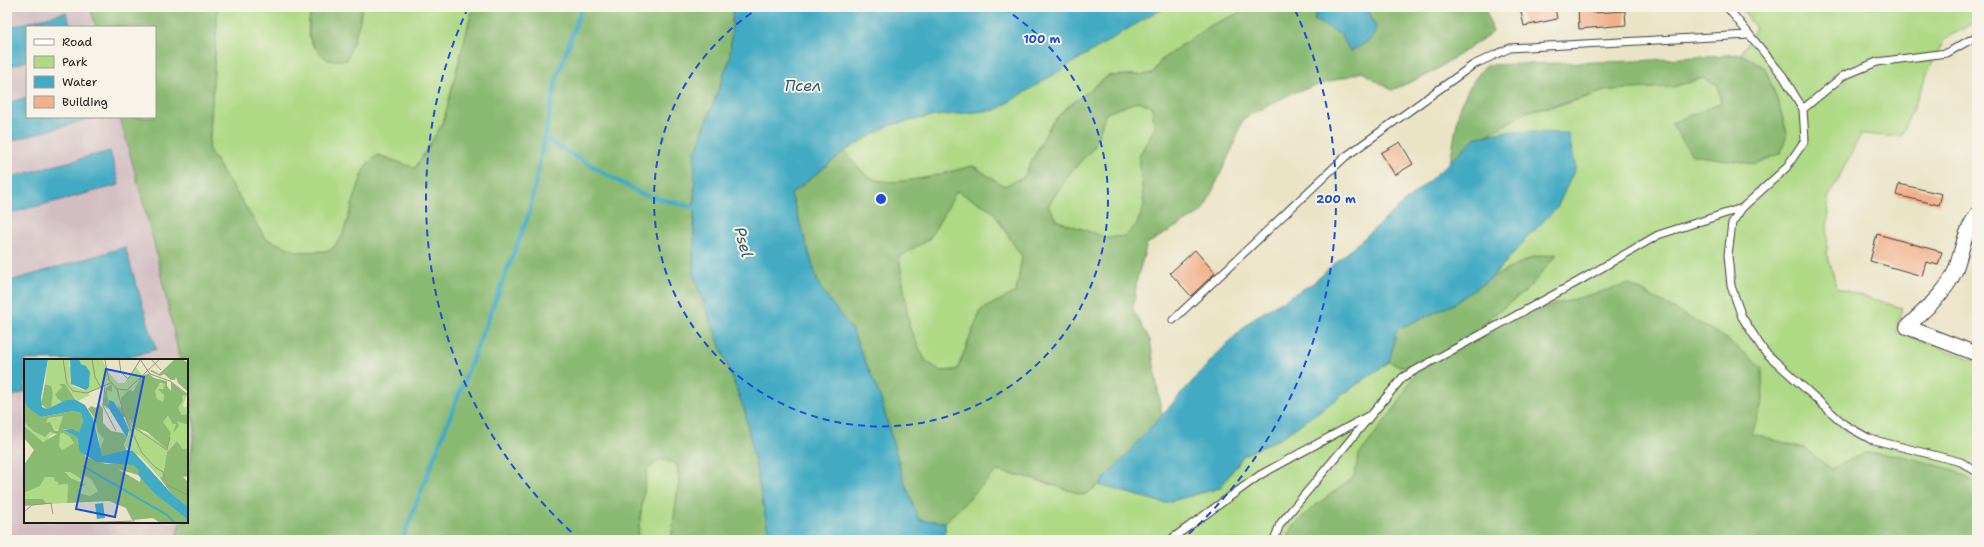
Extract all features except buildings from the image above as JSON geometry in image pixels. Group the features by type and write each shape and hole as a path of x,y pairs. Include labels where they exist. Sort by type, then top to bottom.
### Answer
{"street":[{"path":"1977,214 1967,228 1954,272 1945,288 1907,327 1977,354"}],"lane":[{"path":"1727,7 1783,76 1803,109 1805,140 1786,168 1742,208 1732,223 1728,255 1731,286 1742,317 1764,351 1845,425 1870,438 1961,462 1977,472"},
{"path":"1173,320 1345,157 1473,65 1510,48 1749,35"},
{"path":"1803,109 1843,76 1877,62 1946,53 1977,36"},
{"path":"1274,540 1280,524 1403,377 1579,281 1658,235 1742,208"},
{"path":"1170,540 1260,475 1372,414"}],"shaded area":[{"path":"7,7 90,7 96,26 26,26 26,118 120,118 153,239 180,359 24,359 24,523 180,523 176,540 7,540"},
{"path":"188,395 195,427 188,480"}],"green space":[{"path":"90,7 218,7 209,150 266,239 299,252 330,251 342,237 365,166 378,155 415,168 443,123 473,7 733,7 730,58 695,153 693,274 745,412 770,540 671,540 679,481 677,464 660,459 647,470 637,540 176,540 180,523 188,523 188,480 195,427 188,395 188,359 180,359 153,239 120,118 156,118 156,26 96,26"},
{"path":"218,7 260,7 262,9 264,7 311,7 308,32 311,43 329,60 347,59 359,24 362,7 473,7 443,123 415,168 378,155 365,166 342,237 330,251 298,252 266,239 209,150"},
{"path":"311,7 362,7 359,24 347,60 328,60 315,48 309,31"},
{"path":"1170,7 1261,7 1243,11 1162,59 1152,74 1108,76 1065,109 1051,124 1023,178 1004,186 973,166 919,179 890,182 877,180 864,174 845,151 890,125 928,117"},
{"path":"1261,7 1318,7 1314,20 1341,34 1376,28 1367,7 1485,7 1493,32 1431,73 1392,90 1362,72 1292,93 1243,119 1232,149 1203,211 1147,244 1137,279 1133,310 1150,340 1162,416 1099,485 1084,495 1031,478 997,471 945,522 919,520 902,475 880,396 852,330 819,286 791,194 845,151 864,174 877,180 890,182 919,179 973,166 1004,186 1023,178 1051,124 1065,109 1108,76 1152,74 1162,59 1209,26 1243,11","holes":["1139,101 1152,107 1155,127 1139,156 1144,207 1137,224 1125,236 1108,238 1058,221 1048,206 1069,174 1094,147 1106,113","957,191 992,210 1022,257 1016,292 981,310 957,370 940,371 925,360 910,329 899,257 929,239"]},
{"path":"1740,7 1977,7 1977,21 1945,39 1932,63 1901,137 1861,134 1828,199 1827,253 1837,288 1902,308 1896,332 1977,361 1977,485 1957,471 1902,456 1865,453 1831,469 1804,448 1751,434 1763,400 1480,325 1529,288 1533,257 1491,278 1525,240 1557,208 1507,131 1487,135 1528,111 1569,103 1608,90 1672,87 1703,78 1718,85 1721,104 1672,123 1787,133 1778,102 1765,68 1741,54 1756,28"},
{"path":"1741,54 1765,68 1778,102 1787,133 1781,153 1755,164 1692,155 1671,123 1721,103 1718,85 1703,78 1672,87 1608,90 1569,102 1528,111 1487,135 1475,138 1450,162 1460,106 1471,84 1486,65 1637,61"},
{"path":"1139,101 1152,107 1155,127 1139,156 1144,207 1137,224 1125,236 1108,238 1058,221 1048,205 1069,174 1094,147 1106,113"},
{"path":"957,190 992,210 1022,257 1016,292 981,310 957,370 940,371 925,360 910,329 899,257 929,239"},
{"path":"1557,254 1529,288 1481,325 1629,284 1724,337 1762,368 1763,400 1752,434 1804,448 1831,469 1865,453 1902,456 1957,471 1977,485 1977,540 1286,540 1291,531 1306,514 1354,477 1359,455 1398,404 1415,374 1406,368 1389,362 1397,329 1452,305 1491,278 1533,257"},
{"path":"1389,362 1406,368 1416,374 1398,404 1359,455 1354,477 1306,514 1291,531 1286,540 945,540 945,522 997,471 1031,478 1084,495 1099,485 1164,503 1220,488 1244,455 1281,438"},
{"path":"660,459 677,464 679,481 671,540 637,540 647,470"}],"water":[{"name":"Псел","path":"733,7 1170,7 1154,13 996,110 928,117 890,125 845,151 791,194 819,286 852,330 880,396 902,475 919,520 945,522 945,540 770,540 745,412 693,274 695,153 730,58"},
{"path":"1318,7 1367,7 1376,28 1372,39 1350,52 1341,34 1314,20"},
{"path":"66,12 71,26 26,26 26,61 7,67 7,28"},
{"path":"26,97 26,118 93,118 7,142 7,103"},
{"path":"1507,131 1568,133 1576,167 1557,208 1525,240 1491,278 1452,305 1397,329 1389,362 1281,438 1244,455 1220,488 1164,503 1099,485 1217,354 1252,319 1313,283 1450,162 1475,138"},
{"path":"110,151 119,185 7,214 7,178"},
{"path":"125,247 156,349 124,359 24,359 24,392 7,398 7,282"}],"waterway":[{"path":"402,540 529,214 557,77 582,7"},
{"path":"545,139 641,194 700,209"}],"water label":[{"name":"Psel","path":"744,242"}]}
